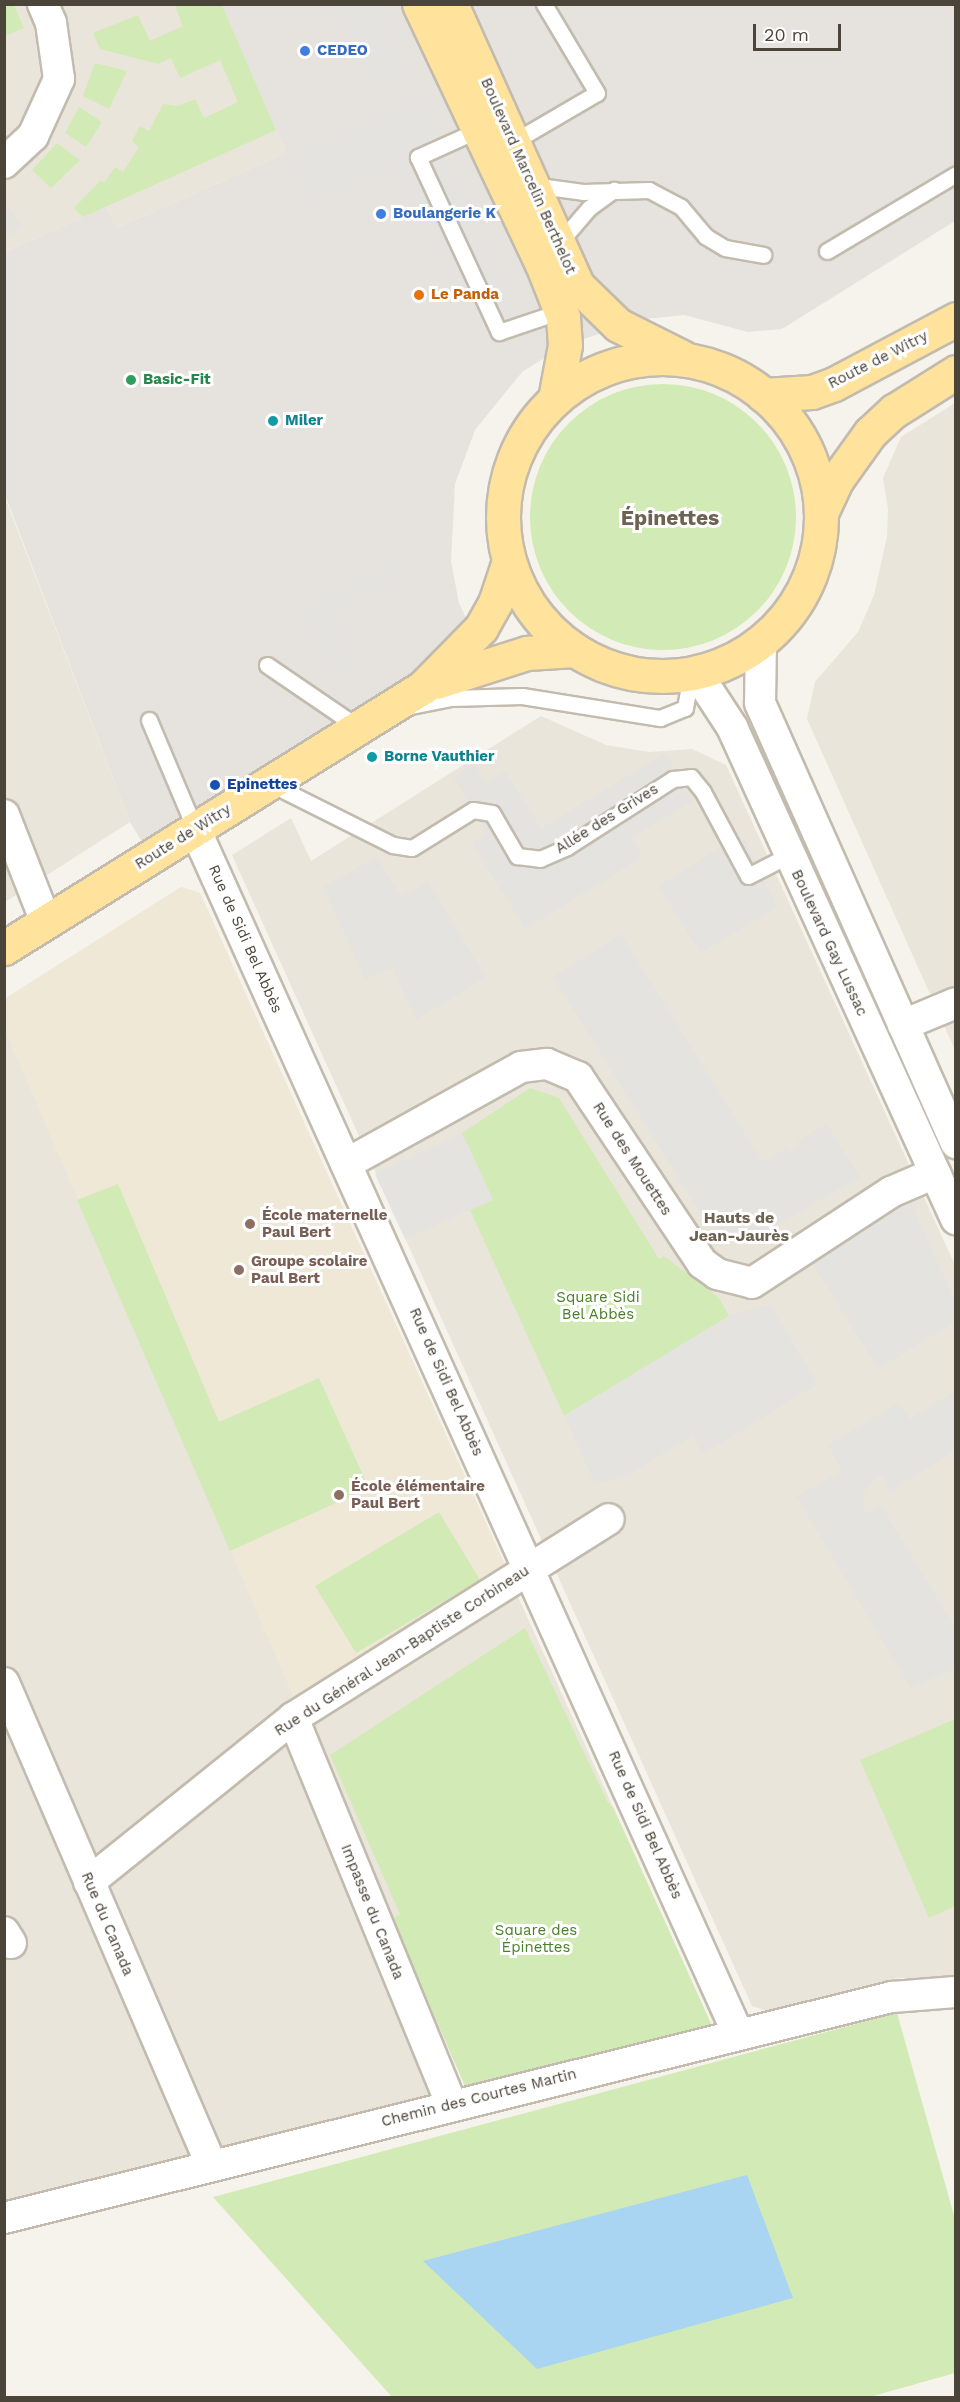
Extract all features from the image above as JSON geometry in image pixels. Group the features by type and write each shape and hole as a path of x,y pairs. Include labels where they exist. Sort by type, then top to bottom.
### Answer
{"main road":[{"name":"Boulevard Marcelin Berthelot","path":"419,4 478,130 517,182 550,255 565,345 555,399"},
{"name":"Boulevard Marcelin Berthelot","path":"451,4 513,142 517,182"},
{"name":"Boulevard Marcelin Berthelot","path":"550,255 618,325 692,361"},
{"name":"Route de Witry","path":"763,395 812,392 834,384 956,320"},
{"path":"654,359 692,361 728,373 763,395 789,422 807,453 816,479 821,513 819,544 806,585 788,614 761,641 729,661 694,672 636,674 602,664 575,651 536,615 508,561 503,524 507,478 522,440 555,399 578,382 615,366 654,359"},
{"path":"821,513 837,479 870,433 894,411 956,372"},
{"name":"Route de Witry","path":"423,687 481,628 495,603 508,561"},
{"name":"Route de Witry","path":"4,948 423,687 527,653 575,651"}],"street":[{"path":"4,163 33,136 59,79 51,23 43,4"},
{"path":"761,641 760,703 956,1143"},
{"name":"Boulevard Gay Lussac","path":"694,672 732,728 956,1219"},
{"path":"7,828 46,922"},
{"name":"Rue de Sidi Bel Abbès","path":"195,829 530,1567 738,2034"},
{"path":"903,1025 956,1003"},
{"name":"Rue des Mouettes","path":"346,1164 521,1066 547,1064 578,1077 702,1263 717,1274 752,1283 891,1192 934,1173"},
{"name":"Rue du Général Jean-Baptiste Corbineau","path":"89,1882 293,1718 609,1519"},
{"name":"Rue du Canada","path":"4,1683 211,2164"},
{"name":"Impasse du Canada","path":"293,1718 452,2105"},
{"name":"Chemin des Courtes Martin","path":"4,2218 211,2164 892,1997 956,1992"}],"lane":[{"path":"513,142 597,93 544,4"},
{"path":"478,130 418,157 499,332 561,311"},
{"path":"826,251 956,174"},
{"path":"517,182 583,192 649,190 681,207 705,236 725,248 763,255"},
{"path":"550,255 589,208 614,190"},
{"path":"267,665 371,719 451,698 522,696 660,718 685,708 694,672"},
{"path":"149,720 195,829"},
{"name":"Allée des Grives","path":"269,783 393,845 412,848 473,810 492,813 517,856 540,859 567,847 673,779 691,777 703,792 748,876 789,855"}],"shaded area":[{"path":"4,5 222,5 286,153 117,228 106,207 5,252"},
{"path":"222,5 955,5 955,221 782,329 748,332 684,315 646,319 565,345 522,372 475,430 455,484 451,561 459,603 467,620 423,687 151,857 130,822 5,495 5,252 106,207 117,228 286,153"},
{"path":"332,5 384,5 413,73 370,93"},
{"path":"420,95 519,306 475,331 396,169 311,210 286,153"},
{"path":"5,202 22,227 4,237"},
{"path":"955,403 955,1050 807,719 815,682 858,632 874,595 887,537 888,509 883,478 901,437"},
{"path":"4,495 130,822 5,902 4,902"},
{"path":"401,555 412,578 336,614 361,671 336,686 297,606"},
{"path":"541,716 606,745 649,752 692,749 726,765 955,1265 955,1979 896,1978 767,2011 752,2006 232,855 291,818 311,861"},
{"path":"665,753 694,800 632,838 643,857 525,929 472,843 487,833 453,776 474,763 486,782 505,771 541,828"},
{"path":"745,840 778,907 700,953 658,886 721,847"},
{"path":"376,857 401,896 428,882 486,977 416,1020 392,968 365,979 323,887"},
{"path":"181,887 200,893 712,2026 466,2088 297,1706 286,1745 437,2097 232,2145 5,2207 5,999"},
{"name":"Groupe scolaire Paul Bert","path":"181,887 200,893 508,1571 297,1705 5,1031 4,999"},
{"path":"621,934 763,1162 786,1148 790,1152 799,1145 797,1141 827,1124 860,1177 761,1235 739,1239 706,1222 553,977"},
{"path":"462,1133 493,1200 405,1239 375,1174"},
{"path":"910,1201 955,1301 955,1322 878,1369 812,1263"},
{"path":"770,1304 818,1384 703,1454 692,1436 630,1474 595,1484 564,1416 729,1316"},
{"path":"955,1391 955,1450 890,1492 881,1474 864,1492 864,1514 881,1505 955,1627 955,1668 911,1689 796,1496 842,1471 828,1445 899,1402 910,1419"}],"green space":[{"path":"5,4 14,5 24,28 5,36"},
{"path":"175,5 222,5 276,130 83,217 74,208 101,180 104,183 115,167 123,172 139,147 132,141 140,126 149,131 163,104 178,106 195,99 204,118 238,102 220,60 180,78 171,58 158,64 100,49 93,33 138,15 150,41 183,26"},
{"path":"95,63 127,71 109,109 83,96"},
{"path":"79,107 102,122 86,147 65,133"},
{"path":"57,143 80,160 51,188 32,170"},
{"path":"663,384 689,387 714,394 737,407 757,423 773,443 786,466 793,491 796,517 793,543 786,568 773,591 757,611 737,627 714,640 689,647 663,650 637,647 612,640 589,627 569,611 553,591 540,568 533,543 530,517 533,491 540,466 553,443 569,423 589,407 612,394 637,387"},
{"path":"760,738 866,968 853,975 750,743"},
{"name":"Square Sidi Bel Abbès","path":"530,1088 559,1098 659,1259 664,1256 719,1298 729,1316 564,1416 470,1210 493,1200 462,1133"},
{"path":"118,1184 219,1422 319,1378 369,1488 230,1551 77,1200"},
{"path":"439,1512 480,1580 356,1653 315,1586"},
{"name":"Square des Épinettes","path":"525,1628 607,1801 614,1809 712,2026 466,2088 392,1919 400,1914 330,1755"},
{"path":"955,1719 955,1906 929,1918 860,1760"},
{"path":"897,2013 955,2219 955,2373 866,2398 392,2397 213,2197"}],"water":[{"path":"747,2175 793,2298 537,2369 423,2261"}],"place":[{"name":"CEDEO","path":"305,51"},
{"name":"Boulangerie K","path":"381,214"},
{"name":"Le Panda","path":"419,295"},
{"name":"Basic-Fit","path":"131,380"},
{"name":"Miler","path":"273,421"},
{"name":"Borne Vauthier","path":"372,757"},
{"name":"Epinettes","path":"215,785"},
{"name":"École maternelle Paul Bert","path":"250,1224"},
{"name":"Groupe scolaire Paul Bert","path":"239,1270"},
{"name":"École élémentaire Paul Bert","path":"339,1495"}],"district":[{"name":"Épinettes","path":"670,518"},
{"name":"Hauts de Jean-Jaurès","path":"739,1227"}]}
